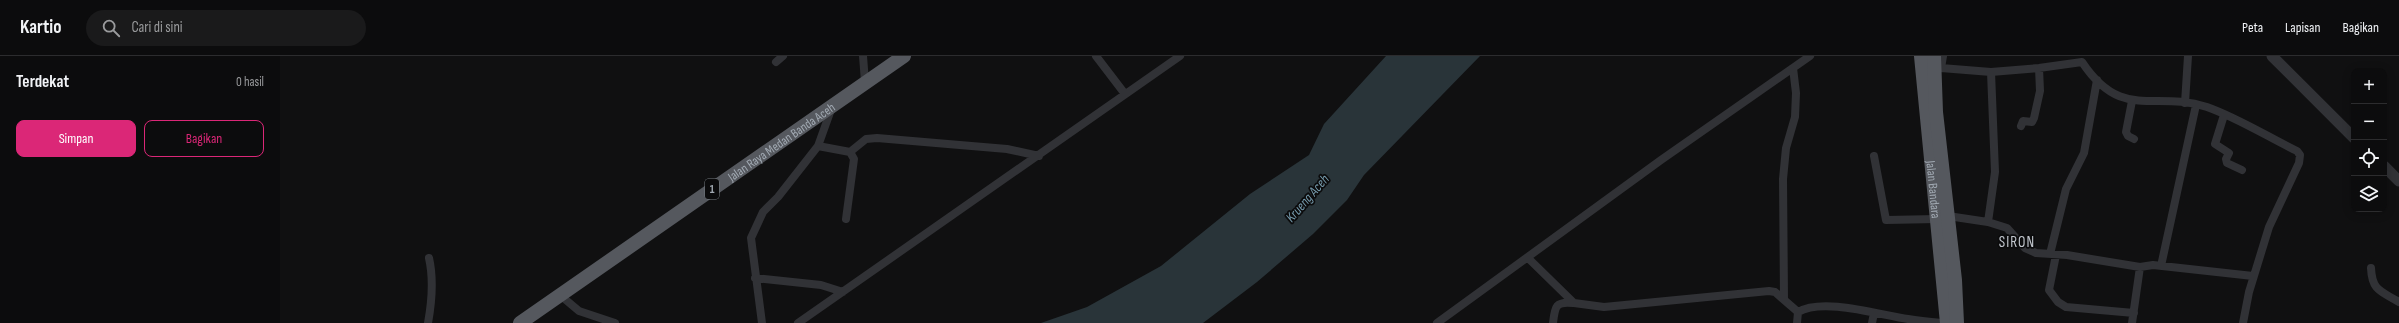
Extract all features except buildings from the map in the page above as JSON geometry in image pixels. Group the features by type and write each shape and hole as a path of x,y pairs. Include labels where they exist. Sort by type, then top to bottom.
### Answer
{"highway":[{"name":"Jalan Raya Medan Banda Aceh","path":"520,323 904,56"},
{"name":"Jalan Bandara","path":"1921,56 1930,113 1957,323"},
{"name":"Jalan Bandara","path":"1930,113 1937,64"},
{"name":"Jalan Bandara","path":"1943,218 1947,323"}],"street":[{"path":"776,62 783,56"},
{"path":"863,56 865,82"},
{"path":"1096,56 1125,94"},
{"path":"798,323 1180,56"},
{"path":"1437,323 1661,160 1810,56"},
{"path":"1943,56 1937,64 1991,72 2039,68 2083,59 2097,80 2117,95 2132,101 2185,103 2196,105 2224,115 2297,151 2300,155 2299,163 2269,227 2253,276 2243,323"},
{"path":"2185,103 2188,56"},
{"path":"2272,56 2351,135"},
{"path":"1784,298 1784,178 1786,148 1795,118 1796,93 1793,68"},
{"path":"2021,126 2023,121 2032,122 2034,118 2040,91 2039,68"},
{"path":"1988,222 1995,172 1991,72"},
{"path":"2097,80 2084,153 2066,189 2053,254 2049,290 2060,304 2070,308 2134,313"},
{"path":"2132,101 2126,132 2128,136 2134,139"},
{"path":"762,323 751,238 757,220 818,146 833,104"},
{"path":"2161,266 2196,105"},
{"path":"2224,115 2215,144 2229,153 2226,158 2227,163 2242,170"},
{"path":"850,152 866,139 877,138 1007,149 1039,156"},
{"path":"818,146 850,152 854,159 846,219"},
{"path":"1874,156 1886,220 1943,218 1988,222 2007,228 2027,250 2140,267 2161,266 2253,276"},
{"path":"2387,169 2399,181"},
{"path":"428,258 432,274 432,287 428,323"},
{"path":"1528,258 1574,303"},
{"path":"2132,323 2140,267"},
{"path":"2371,268 2371,281 2374,287 2399,302"},
{"path":"755,278 815,284 843,292"},
{"path":"1553,323 1555,309 1558,304 1563,302 1604,307 1768,291 1775,292 1784,298 1798,312"},
{"path":"560,295 578,311 615,323"},
{"path":"1798,312 1805,309 1846,307 1874,313 1942,323"},
{"path":"1797,323 1798,312"},
{"path":"1872,323 1874,313"}],"water":[{"name":"Krueng Aceh","path":"1386,56 1480,56 1364,175 1347,200 1313,234 1257,282 1203,323 1041,323 1087,307 1161,266 1250,194 1309,155 1324,124"}],"district":[{"name":"SIRON","path":"2017,242"}]}
